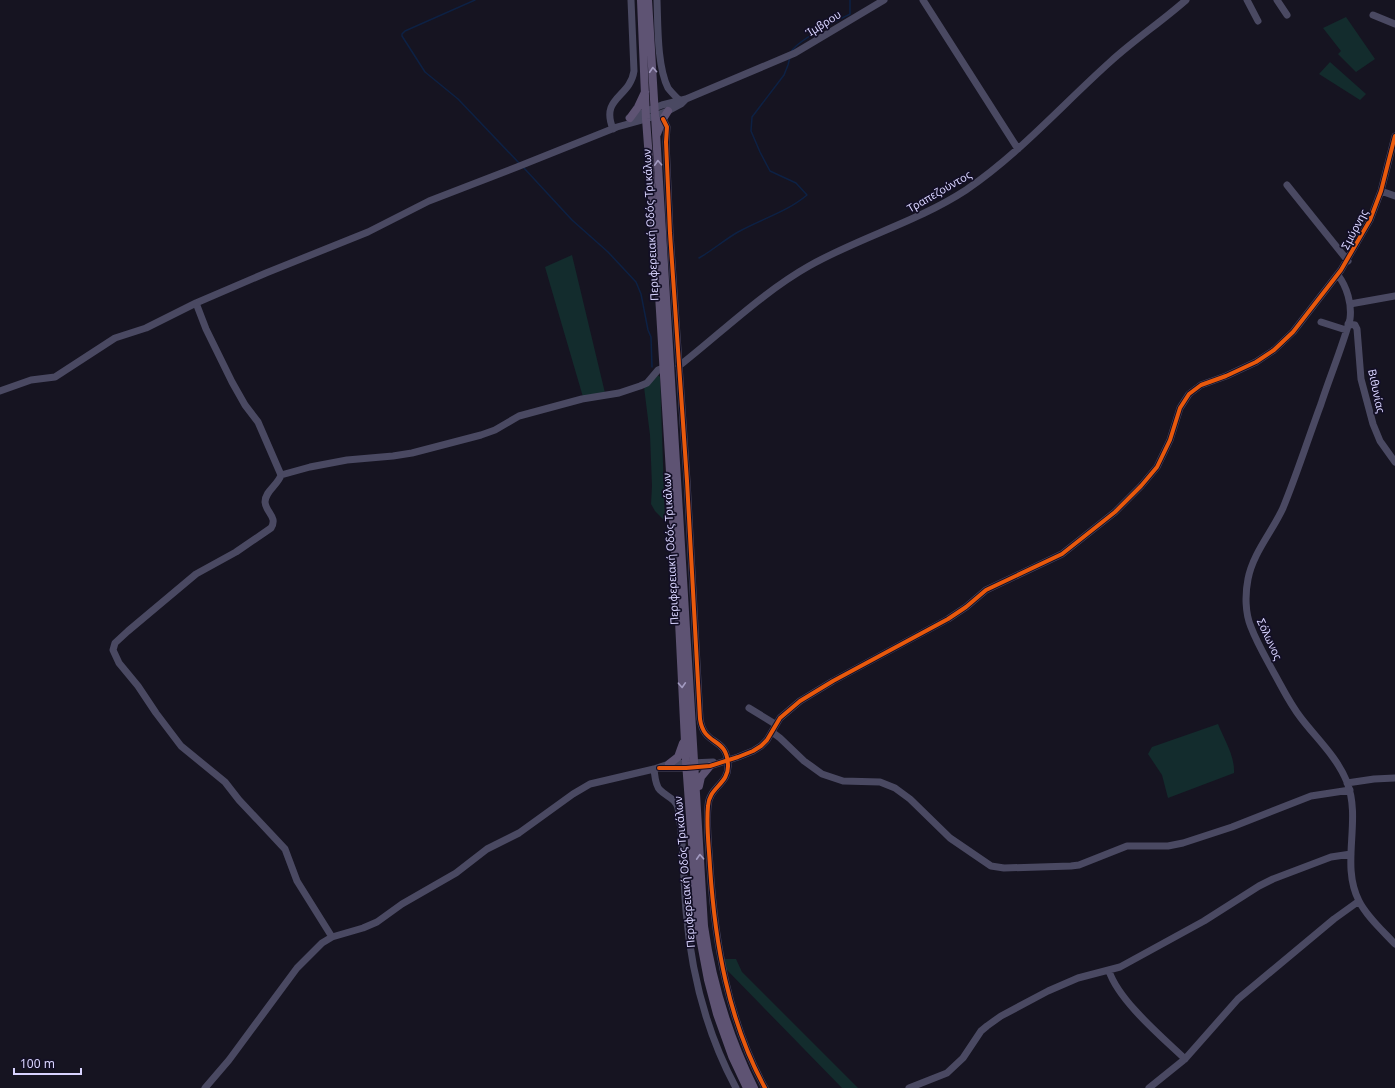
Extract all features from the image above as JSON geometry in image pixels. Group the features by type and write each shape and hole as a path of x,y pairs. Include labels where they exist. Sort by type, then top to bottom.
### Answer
{"main road":[{"name":"Περιφερειακή Οδός Τρικάλων","path":"641,0 646,115 696,904 702,952 717,1014 732,1056 747,1088"},
{"name":"Περιφερειακή Οδός Τρικάλων","path":"648,0 657,114 656,139 697,795 702,905 708,951 719,998 729,1030 754,1088"},
{"path":"630,118 639,105 646,90"},
{"path":"657,114 668,111"},
{"path":"669,764 680,754 684,733"},
{"path":"697,795 701,777 710,766"}],"street":[{"path":"615,128 609,116 611,105 629,85 633,79 634,71 630,0"},
{"path":"657,0 660,52 664,74 668,88 678,100"},
{"name":"Ίμβρου","path":"686,99 795,53 884,0"},
{"path":"923,0 1018,149"},
{"name":"Τραπεζούντος","path":"680,366 740,316 801,271 824,258 904,223 942,204 986,176 1018,149 1110,61 1167,17 1186,0"},
{"path":"1247,0 1258,21"},
{"path":"1277,0 1287,15"},
{"path":"1373,15 1395,24"},
{"path":"615,128 630,118 657,114 678,100 686,99"},
{"path":"668,111 681,104 686,99"},
{"path":"657,114 667,127 666,142 670,233 680,366 700,719 705,734 723,747 727,753 728,760 726,778 712,793 708,805 710,865 714,916 724,975 732,1009 746,1046 765,1088"},
{"path":"0,391 31,380 55,377 115,338 146,328 196,303 368,232 429,201 529,163 646,115"},
{"name":"Σμύρνης","path":"775,724 782,715 792,707 822,688 948,619 966,607 986,590 1057,556 1121,508 1154,470 1170,440 1180,408 1191,391 1201,385 1236,372 1263,358 1281,344 1304,319 1338,275 1348,261 1370,220 1381,191 1395,136"},
{"path":"1287,185 1348,261"},
{"path":"1381,191 1395,196"},
{"path":"1338,275 1343,283 1350,304 1395,296"},
{"path":"196,303 206,329 232,382 245,405 258,422 281,476 278,483 269,492 266,500 266,505 273,517 273,525 271,528 236,552 196,574 128,631 115,643 113,650 119,663 138,686 181,746 225,782 239,800 285,849 297,881 332,937"},
{"name":"Σόλωνος","path":"1350,304 1350,315 1347,327 1283,508 1252,565 1248,579 1246,598 1248,620 1252,630 1286,695 1301,718 1334,758 1349,786 1353,816 1351,854 1353,885 1359,901 1369,915 1395,944"},
{"path":"1321,322 1347,327"},
{"name":"Βιθυνίας","path":"1347,327 1356,326 1358,332 1362,384 1375,432 1382,445 1395,462"},
{"path":"281,476 310,467 342,461 412,453 487,433 496,430 519,416 582,399 619,393 640,386 647,383 658,370 663,368"},
{"path":"657,768 718,762 756,750 764,743 772,732 775,724 750,708"},
{"path":"772,732 804,761 822,774 843,781 880,782 895,788 910,799 954,842 973,853 986,864 999,868 1079,865 1110,851 1127,846 1164,846 1178,844 1232,827 1311,796 1374,779 1395,778"},
{"path":"695,764 710,766 718,762"},
{"path":"205,1088 229,1060 297,968 319,945 332,937 363,928 377,922 402,904 456,873 487,849 520,833 582,788 596,782 669,764 686,765"},
{"path":"657,768 658,787 664,794 674,800 678,808 686,911 692,954 704,1009 721,1057 736,1088"},
{"path":"909,1088 941,1077 950,1071 967,1053 981,1031 1001,1016 1064,983 1086,975 1109,971 1120,967 1204,921 1265,883 1332,857 1351,854"},
{"path":"1149,1088 1185,1060 1238,999 1334,919 1359,901"},
{"path":"1109,971 1126,999 1185,1060"}],"green space":[{"path":"1346,17 1375,59 1356,72 1338,54 1341,51 1323,28"},
{"path":"1330,62 1366,94 1360,100 1319,74"},
{"path":"572,255 605,393 583,397 545,267"},
{"path":"658,375 660,377 665,521 655,511 651,504 652,486 650,435 644,387"},
{"path":"1218,724 1233,760 1234,773 1168,798 1162,775 1148,754 1152,747"},
{"path":"724,959 736,959 742,972 858,1088 842,1088 726,969"}],"waterway":[{"path":"475,0 405,31 402,36 425,72 458,99 519,163"},
{"path":"791,52 801,42 850,14 850,0"},
{"path":"699,258 738,232 782,211 807,195 796,183 770,171 751,131 752,117 784,75 790,57"},
{"path":"523,167 572,220 608,252 636,282 641,294 648,330 651,337 652,367"}],"cycle path":[{"path":"663,119 667,127 666,142 670,233 687,481 700,719 702,728 706,734 724,750 727,756 728,765 725,777 709,800 707,814 712,896 720,952 733,1008 752,1062 765,1088"},
{"path":"659,768 710,766 753,751 767,740 780,718 800,701 833,681 948,619 966,607 986,590 1062,554 1115,512 1141,486 1157,467 1170,440 1180,408 1189,394 1201,385 1226,376 1256,362 1274,350 1293,332 1341,270 1370,220 1381,191 1395,136"}]}
